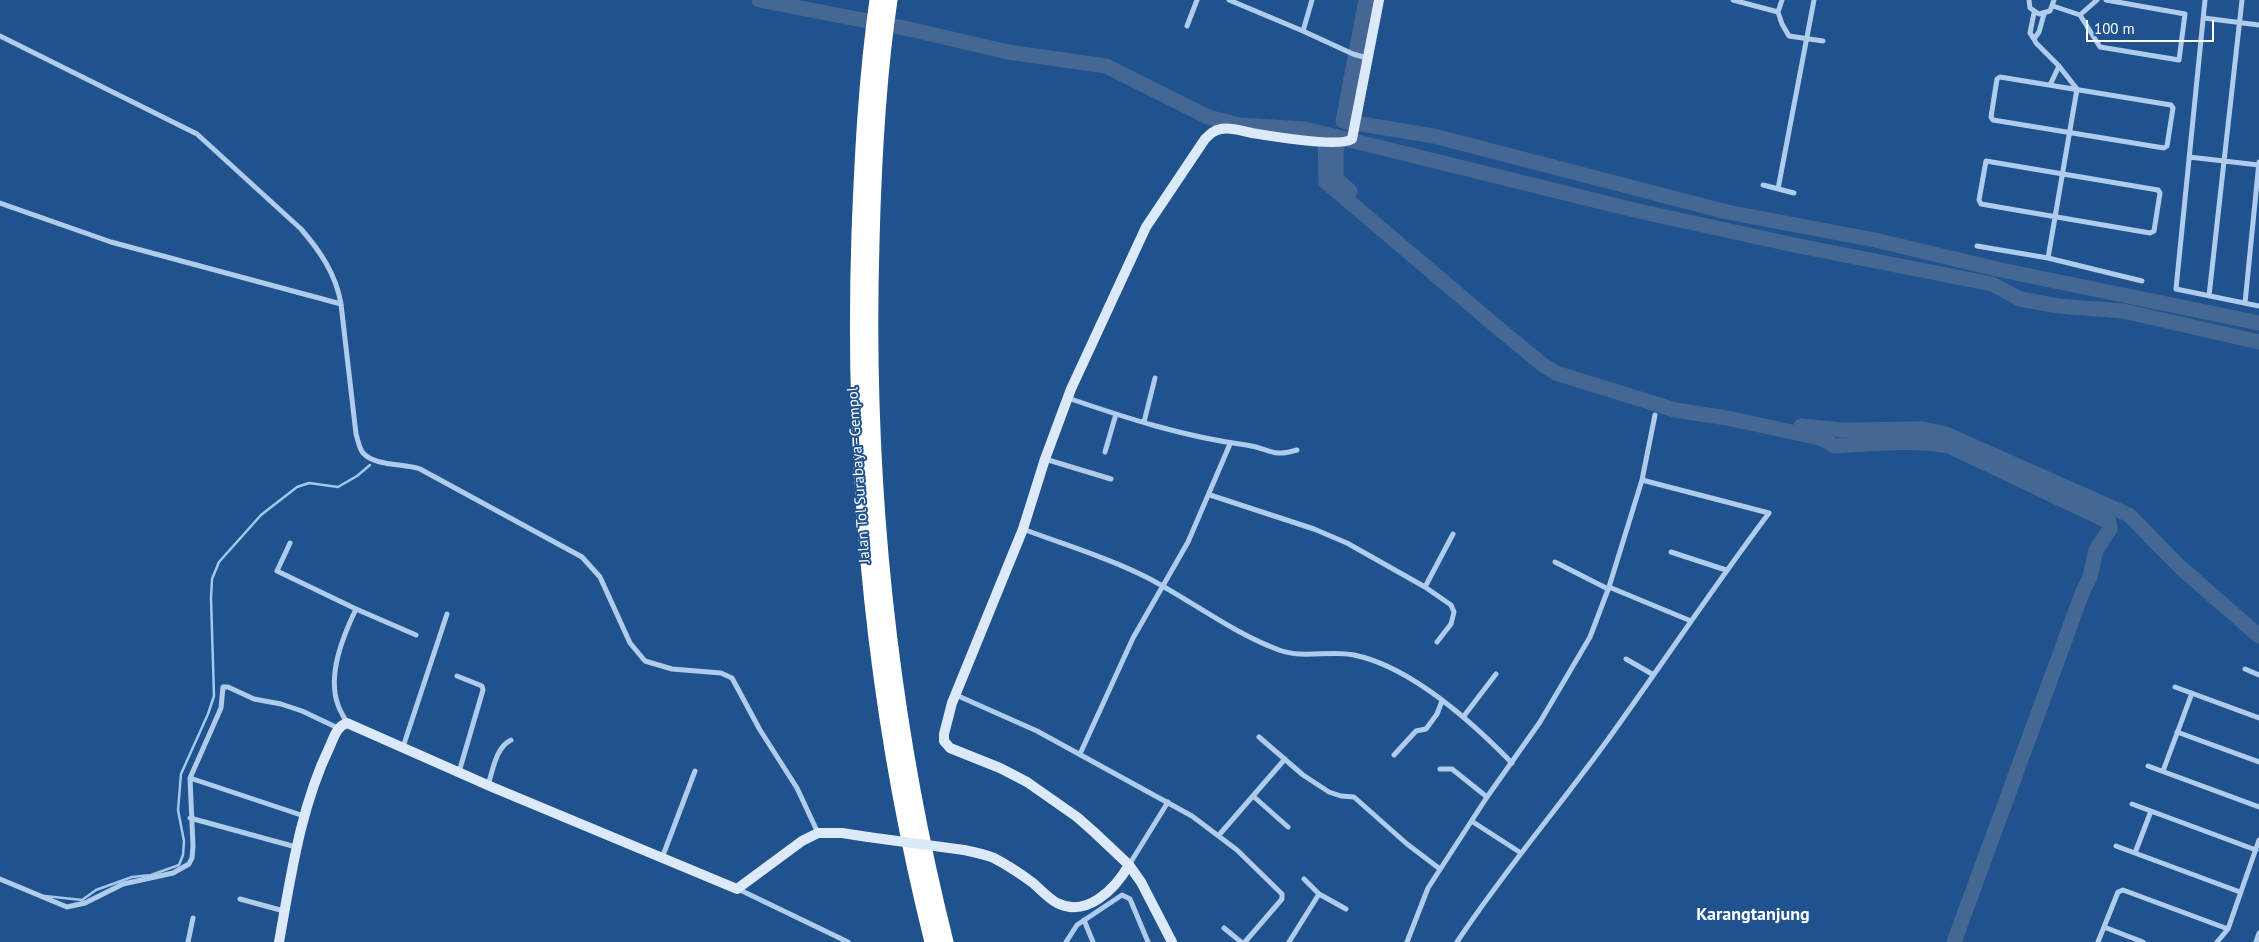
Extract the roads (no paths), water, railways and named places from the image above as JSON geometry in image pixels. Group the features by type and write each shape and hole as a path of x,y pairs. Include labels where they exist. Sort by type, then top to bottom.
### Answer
{"highway":[{"name":"Jalan Tol Surabaya–Gempol","path":"890,0 880,19 862,173 857,298 858,415 866,553 878,666 918,886 932,942"},
{"name":"Jalan Tol Surabaya–Gempol","path":"880,19 870,304 873,462 895,676 932,884 946,942"}],"street":[{"path":"1187,26 1196,0"},
{"path":"1229,0 1366,58"},
{"path":"1303,31 1312,0"},
{"path":"1172,942 1147,890 1128,865 1077,817 1051,797 1000,768 947,746 944,734 956,695 1023,529 1068,398 1146,227 1209,135 1216,130 1227,128 1279,138 1324,141 1350,140 1353,137 1366,58 1379,0"},
{"path":"1733,0 1778,12"},
{"path":"1782,0 1778,12 1782,24 1790,36 1823,41"},
{"path":"1778,189 1814,0"},
{"path":"2029,0 2030,8 2034,12 2044,14 2050,11 2054,3 2080,16 2100,47 2179,60 2186,14 2106,0"},
{"path":"2080,16 2097,0"},
{"path":"2205,0 2176,289 2259,306"},
{"path":"2209,296 2242,0"},
{"path":"2034,12 2030,33 2036,43 2059,66 2077,89 2064,174 2048,258"},
{"path":"2034,39 2039,32 2044,14"},
{"path":"2204,18 2259,25"},
{"path":"0,36 203,138 301,229 329,267 339,289 338,303 356,434 363,453 371,459 420,469 582,557 600,577 630,643 645,661 672,669 721,673 732,678 756,722 797,788 818,833"},
{"path":"2050,85 2059,66"},
{"path":"1998,77 2077,89 2171,105 2173,108 2166,146 2164,148 1991,118 1998,77"},
{"path":"2189,157 2259,164 2245,303"},
{"path":"1986,161 2064,174 2158,190 2160,193 2154,230 2150,233 2056,217 1981,204 1979,200 1986,161"},
{"path":"1763,185 1794,194"},
{"path":"0,203 111,242 338,303"},
{"path":"1977,246 2048,258 2142,281"},
{"path":"1144,422 1155,378"},
{"path":"1068,398 1144,422 1230,444 1255,447 1278,454 1297,450"},
{"path":"1105,452 1116,414"},
{"path":"1407,942 1422,901 1440,869 1570,673 1598,619 1642,480 1655,415"},
{"path":"1080,754 1133,638 1164,587 1188,542 1210,495 1230,444"},
{"path":"1046,459 1111,479"},
{"path":"1457,942 1482,904 1609,738 1726,570 1770,513 1642,480"},
{"path":"1210,495 1304,525 1347,543 1425,586 1450,605 1454,612 1451,624 1437,642"},
{"path":"1023,529 1112,562 1164,587 1236,629 1280,650 1301,654 1339,653 1365,658 1401,674 1464,716 1512,763"},
{"path":"1425,586 1453,534"},
{"path":"290,543 277,571 358,610 416,635"},
{"path":"1671,552 1726,570"},
{"path":"1555,562 1609,588 1691,621"},
{"path":"279,942 296,846 304,817 315,780 343,725 338,705 335,677 346,630 358,610"},
{"path":"405,744 448,614"},
{"path":"1626,659 1652,674"},
{"path":"2245,669 2259,675"},
{"path":"1464,716 1496,674"},
{"path":"457,676 482,686 483,690 459,773"},
{"path":"0,879 61,906 74,907 123,884 183,869 192,858 190,778 221,708 223,687 228,686 254,699 294,708 405,744 459,773 490,780 662,858 737,889 848,942"},
{"path":"2175,687 2259,718"},
{"path":"2163,771 2192,693"},
{"path":"956,695 1006,716 1168,802 1219,836 1264,874 1282,894 1282,899 1245,942"},
{"path":"1394,755 1416,732 1426,729 1437,714 1442,701"},
{"path":"2177,732 2259,762"},
{"path":"1259,737 1303,775 1329,792 1341,796 1354,797 1407,844 1440,869"},
{"path":"490,780 494,765 504,744 511,740"},
{"path":"1219,836 1285,759"},
{"path":"2148,766 2259,807"},
{"path":"1440,768 1452,769 1487,797"},
{"path":"662,858 695,771"},
{"path":"190,778 304,817"},
{"path":"1253,796 1288,828"},
{"path":"737,889 802,841 818,833 842,832 964,850 994,858 1032,883 1057,903 1073,907 1092,903 1105,895 1117,883 1168,802"},
{"path":"2132,804 2256,850"},
{"path":"2135,853 2151,811"},
{"path":"190,818 296,846"},
{"path":"1472,822 1521,853"},
{"path":"2217,942 2228,929 2259,840"},
{"path":"2116,846 2240,892"},
{"path":"1304,879 1319,894 1346,909"},
{"path":"2098,942 2118,892 2123,890 2228,929"},
{"path":"1289,942 1319,894"},
{"path":"1066,942 1077,925 1118,897 1126,896 1130,899 1148,942"},
{"path":"240,899 284,911"},
{"path":"188,942 193,918"},
{"path":"1084,920 1093,942"},
{"path":"2104,927 2143,942"},
{"path":"1224,928 1241,942"},
{"path":"2256,942 2259,933"}],"waterway":[{"path":"759,0 909,29 1008,52 1106,66 1208,117 1240,125 1305,129 1634,210 1794,245 1992,284 2020,299 2058,306 2123,311 2259,342"},
{"path":"1366,0 1343,121 1434,136 1727,212 1875,240 2001,270 2259,323"},
{"path":"1325,134 1326,182 1491,322 1543,365 1556,373 1675,410 1727,418 1815,437 1827,441 1834,446 1906,442 1949,446 2109,522 2110,529 2096,550 2090,577 2083,591 1954,942"},
{"path":"1339,140 1336,151 1336,179 1350,191"},
{"path":"1801,426 1842,430 1923,429 1946,434 2129,515 2180,567 2259,636"},
{"path":"45,896 82,900 96,890 132,877 151,875 179,865 183,855 184,841 178,810 181,774 214,696 211,598 212,579 219,562 261,515 297,487 309,483 338,487 357,476 370,465"}],"district":[{"name":"Karangtanjung","path":"1753,915"}]}
